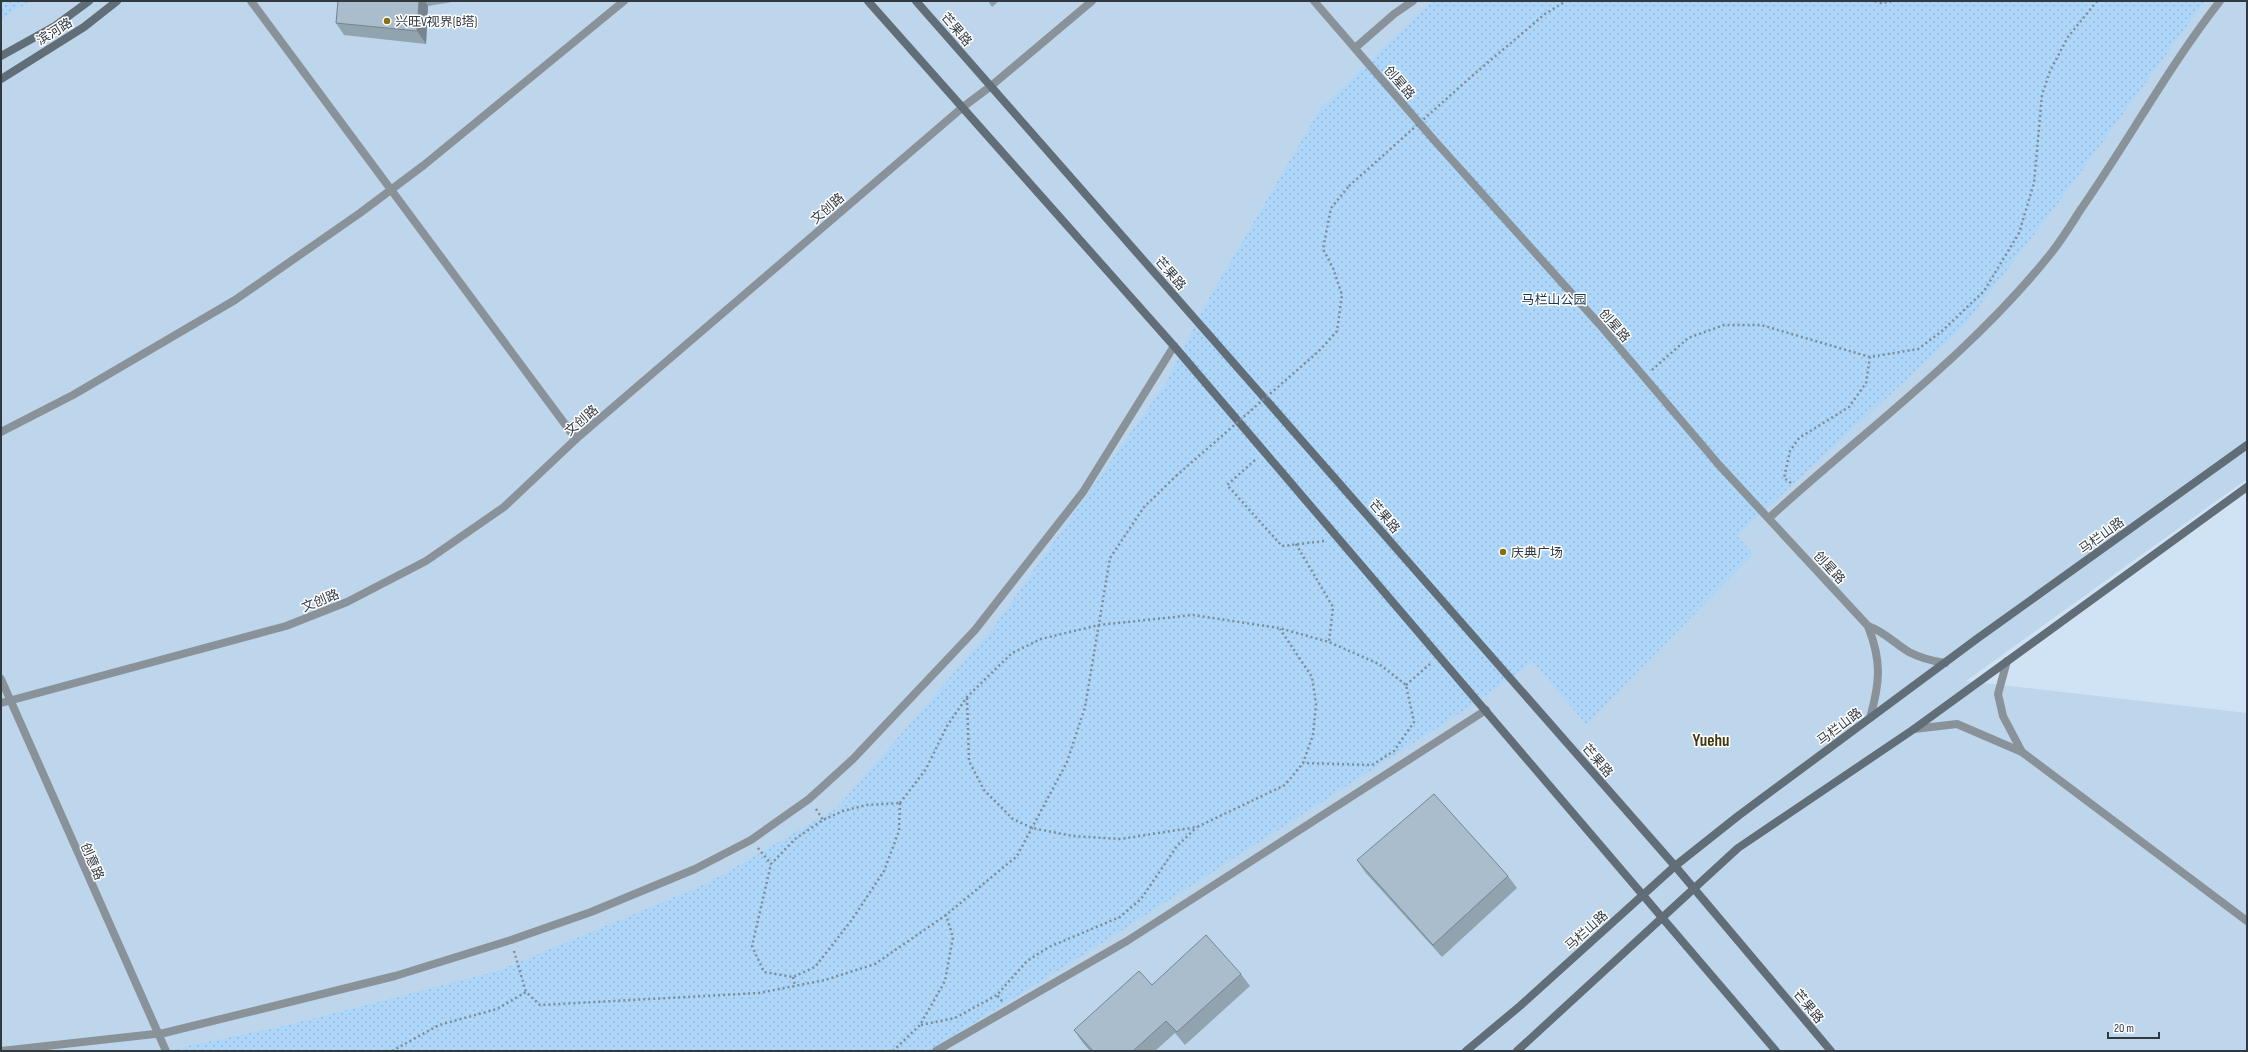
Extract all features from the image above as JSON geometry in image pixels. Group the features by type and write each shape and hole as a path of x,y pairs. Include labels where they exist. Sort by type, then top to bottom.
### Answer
{"main road":[{"name":"滨河路","path":"1,56 55,26 89,1"},
{"name":"滨河路","path":"1,79 84,27 117,1"},
{"path":"868,1 1174,346 1265,451 1776,1051"},
{"name":"芒果路","path":"916,1 1675,866 1831,1051"},
{"name":"马栏山路","path":"1466,1051 1675,866 1738,816 1945,663 2247,445"},
{"path":"1517,1051 1738,848 1914,729 2247,487"}],"street":[{"path":"252,1 576,439"},
{"path":"1,432 73,394 235,300 391,190 494,110 624,1"},
{"name":"文创路","path":"1,703 286,626 347,602 426,561 504,507 576,439 963,107 991,86 1092,1"},
{"name":"创星路","path":"1314,1 1644,377 1719,465 1868,626"},
{"path":"1355,48 1394,14 1413,1"},
{"path":"1769,518 1800,489 1953,358 2009,301 2052,251 2106,173 2198,29 2220,1"},
{"path":"1,1051 159,1034 380,980 511,940 591,912 695,869 751,840 809,799 853,759 975,630 1083,492 1174,346"},
{"path":"1868,626 1885,633 1909,652 1928,660 1945,663"},
{"path":"1868,626 1874,644 1879,674 1870,718"},
{"path":"2006,661 1998,694 2003,716 2022,752"},
{"name":"创意路","path":"1,679 89,881 166,1051"},
{"path":"936,1051 1127,941 1486,710"},
{"path":"1914,729 1957,724 2022,752 2247,921"}],"path":[{"path":"511,940 526,992 540,1005 759,992 825,980 875,964 946,915 1016,856 1067,762 1085,707 1110,558 1144,507 1176,476 1319,351 1337,330 1342,295 1333,268 1323,249 1331,208 1349,186 1472,76 1545,14 1566,1"},
{"path":"1875,1 1881,3 1895,1"},
{"path":"1644,377 1688,338 1724,325 1761,326 1870,357 1918,349 1941,332 1984,290 1993,278 2019,233 2034,183 2042,95 2050,71 2068,37 2097,1"},
{"path":"1800,489 1784,478 1790,451 1799,438 1849,408 1866,383 1870,357"},
{"path":"1265,451 1227,485 1282,546 1340,539"},
{"path":"1296,544 1333,606 1329,642"},
{"path":"900,804 866,806 843,811 823,820 795,839 771,864 752,946 764,972 793,977 815,967 851,921 884,871 899,831 900,804 926,769 947,726 967,697 1012,653 1041,638 1099,625 1193,615 1279,628 1329,642 1379,664 1406,686 1414,722 1394,751 1372,765 1303,763"},
{"path":"967,697 969,761 984,790 1013,819 1032,828 1073,836 1120,839 1197,827 1285,785 1303,763 1313,735 1316,704 1312,677 1279,628"},
{"path":"1406,686 1439,655"},
{"path":"920,1025 955,1018 997,995 1027,961 1049,947 1120,917 1141,899 1177,846 1197,827"},
{"path":"751,840 771,864"},
{"path":"893,1051 920,1025 945,981 953,937 946,915"},
{"path":"793,977 795,986"},
{"path":"392,1051 440,1025 497,1008 526,992"},
{"path":"997,995 1008,1009"}],"shaded area":[{"path":"1,1 2247,1 2247,479 1966,681 2247,713 2247,1051 1,1051"}],"green space":[{"path":"1,1 31,1 1,19"},
{"name":"马栏山公园","path":"1432,1 2205,1 2061,199 1963,327 1737,536 1753,554 1586,724 1533,662 1457,715 1113,936 929,1051 165,1051 288,1025 498,971 708,883 837,808 993,628 1166,383 1207,302 1320,109"}],"building":[{"path":"338,1 419,1 417,31 336,23"},
{"path":"1434,794 1508,876 1433,945 1357,860"},
{"path":"1206,935 1241,974 1177,1032 1166,1021 1133,1051 1093,1051 1074,1030 1139,971 1152,985"}],"place":[{"name":"兴旺V视界(B塔)","path":"387,21"},
{"name":"庆典广场","path":"1503,552"}],"district":[{"name":"Yuehu","path":"1711,740"}]}
